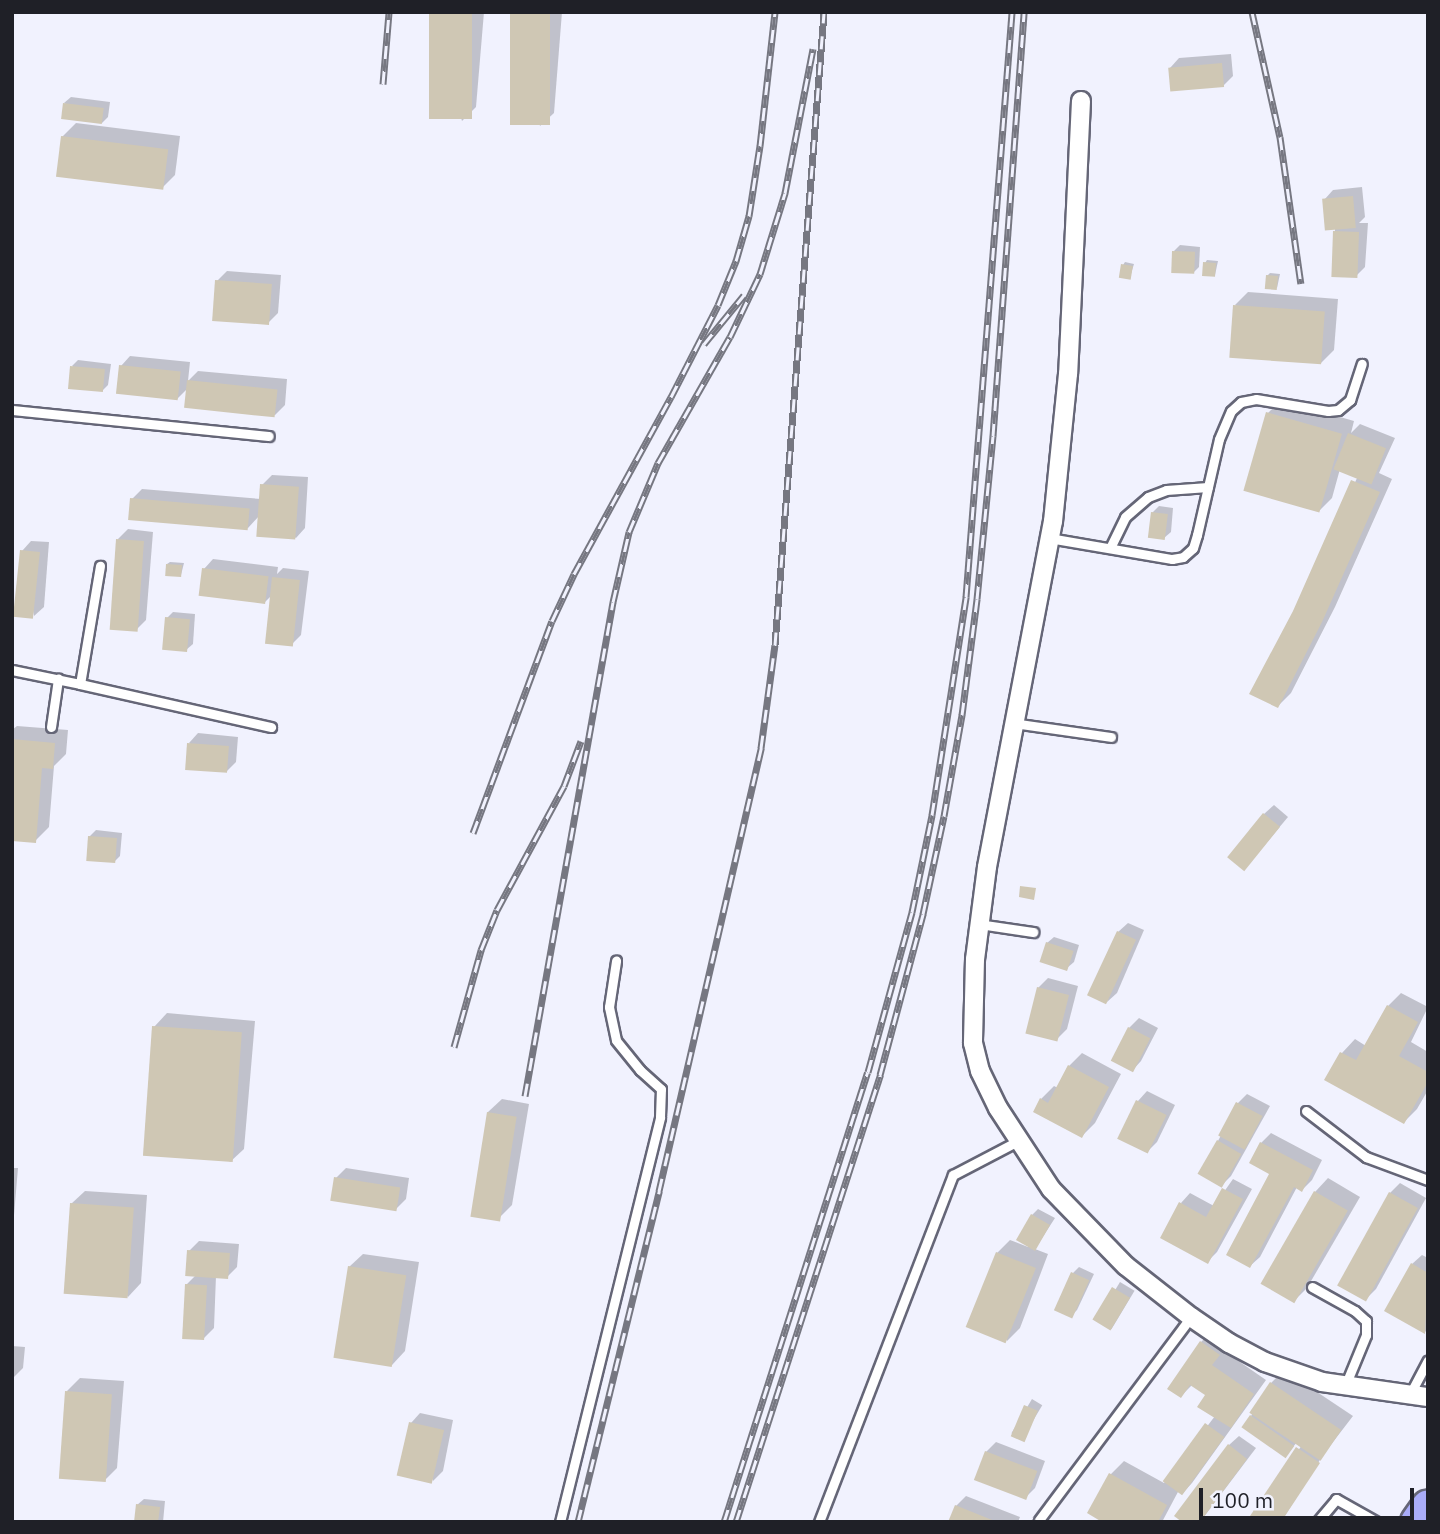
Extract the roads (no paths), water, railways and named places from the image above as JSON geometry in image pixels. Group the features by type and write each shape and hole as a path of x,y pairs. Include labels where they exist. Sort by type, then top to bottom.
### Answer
{"highway":[{"path":"1417,1522 1428,1506"}],"street":[{"path":"1081,101 1068,374 1049,538 1013,723 979,925 972,1000 974,1043 980,1071 1018,1141 1051,1189 1117,1256 1191,1317 1229,1343 1265,1362 1344,1387 1419,1395"}],"lane":[{"path":"1049,538 1172,559 1189,553 1197,535 1223,425 1241,402 1256,399 1328,411 1338,410 1350,400 1362,364"},
{"path":"12,410 269,436"},
{"path":"1110,548 1125,517 1148,497 1166,490 1208,487"},
{"path":"80,684 100,566"},
{"path":"12,670 271,727"},
{"path":"51,727 58,679"},
{"path":"1013,723 1111,737"},
{"path":"979,925 1033,932"},
{"path":"560,1522 660,1118 661,1089 639,1070 616,1040 609,1007 616,961"},
{"path":"1306,1111 1366,1157 1428,1180"},
{"path":"819,1522 953,1174 1018,1141"},
{"path":"1312,1287 1355,1311 1366,1321 1366,1335 1344,1387"},
{"path":"1039,1520 1191,1317"},
{"path":"1419,1395 1428,1360"},
{"path":"1317,1522 1336,1499 1377,1522"}],"railway":[{"path":"383,84 389,12"},
{"path":"473,833 552,621 574,574 671,397 718,305 736,261 749,216 760,146 775,12"},
{"path":"578,1522 659,1191 761,748 775,645 824,12"},
{"path":"724,1522 868,1072 912,912 932,815 966,597 1012,12"},
{"path":"736,1522 880,1075 923,914 944,816 962,715 977,599 993,436 1024,12"},
{"path":"1252,12 1280,137 1301,284"},
{"path":"525,1096 613,602 629,532 658,463 730,337 760,274 785,193 813,49"},
{"path":"704,344 744,295"},
{"path":"454,1047 481,950 497,910 564,786 581,741"}]}
